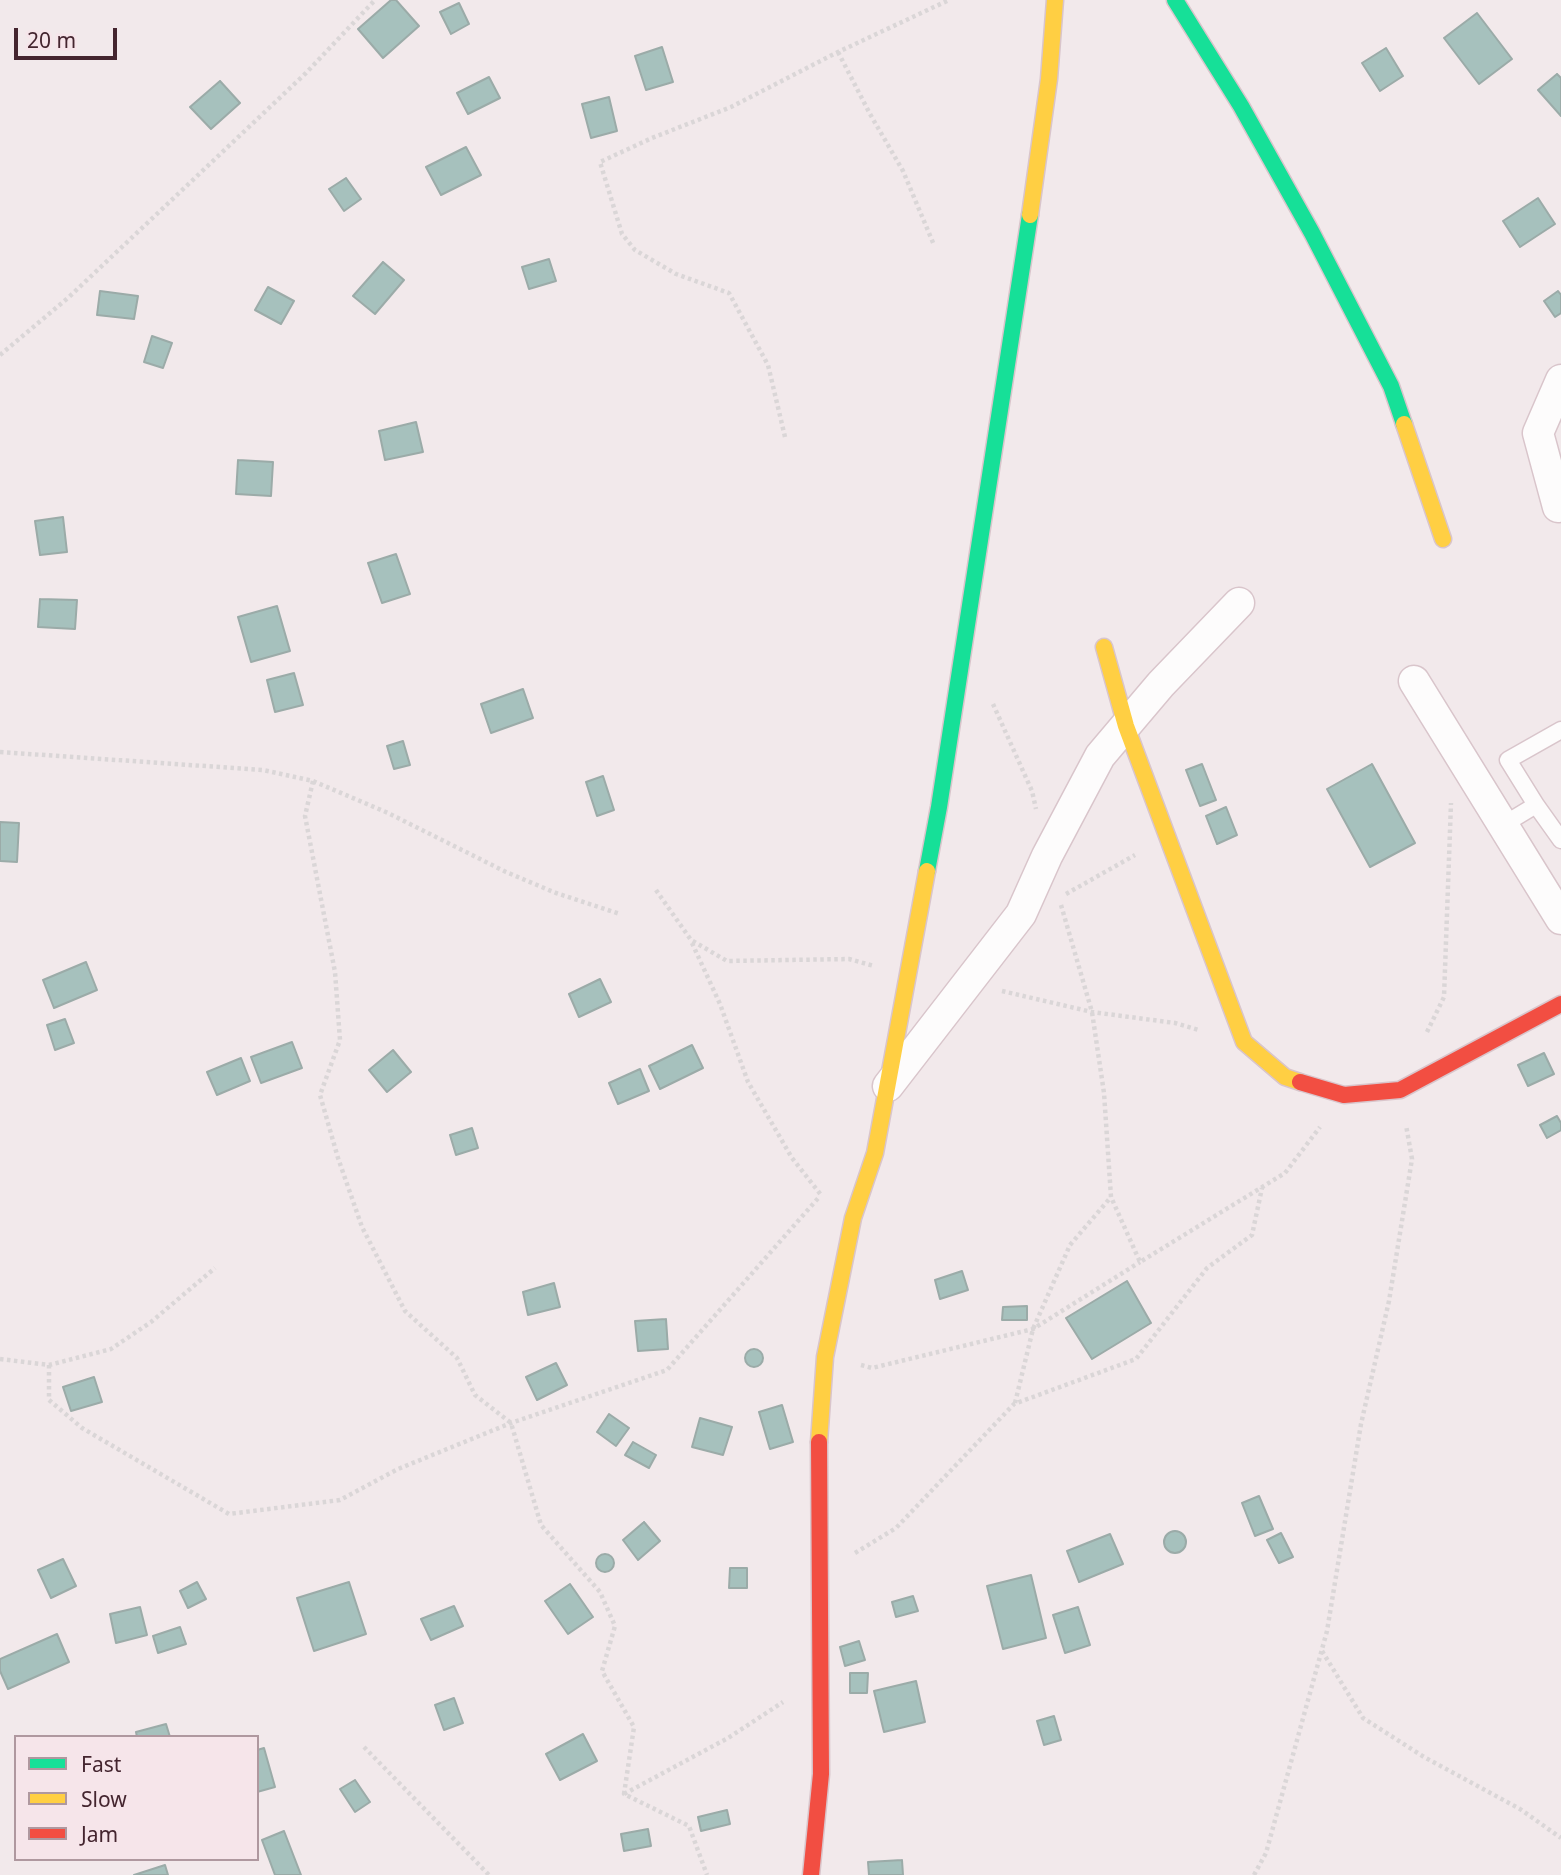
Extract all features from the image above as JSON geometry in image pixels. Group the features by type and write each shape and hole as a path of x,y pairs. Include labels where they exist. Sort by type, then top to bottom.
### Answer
{"street":[{"path":"811,1875 821,1774 818,1463 825,1357 853,1218 875,1153 941,794 1013,333 1049,79 1055,0"},
{"path":"1175,0 1241,106 1312,233 1391,386 1443,539"},
{"path":"1558,507 1538,433 1561,380"},
{"path":"887,1087 1021,914 1047,856 1100,756 1161,684 1239,603"},
{"path":"1104,647 1126,726 1244,1042 1285,1077 1344,1095 1400,1090 1561,1004"},
{"path":"1414,681 1561,919"}],"lane":[{"path":"1561,730 1508,761 1561,840"},
{"path":"1503,825 1536,804"}],"path":[{"path":"0,355 69,298 306,73 375,0"},
{"path":"785,437 768,365 729,293 676,274 635,250 622,234 600,162 731,107 838,52 949,0"},
{"path":"838,52 903,171 933,245"},
{"path":"989,696 1032,791 1047,856"},
{"path":"0,752 262,770 313,781 388,813 506,872 556,893 620,914"},
{"path":"313,781 305,816 335,972 340,1040 320,1095 338,1158 362,1227 405,1311 457,1358 475,1395 512,1423 541,1525 600,1592 615,1626 602,1671 634,1727 624,1794"},
{"path":"1422,1044 1444,997 1451,797"},
{"path":"1140,1262 1111,1197 1104,1093 1092,1012 1059,898 1166,837"},
{"path":"656,890 691,940 720,1004 748,1082 792,1158 821,1195 853,1218"},
{"path":"691,940 727,961 849,959 908,975"},
{"path":"968,983 1092,1012 1175,1023 1244,1042"},
{"path":"1254,1875 1266,1853 1322,1650 1361,1424 1389,1301 1412,1159 1400,1090"},
{"path":"825,1357 872,1368 1033,1329 1285,1173 1344,1095"},
{"path":"49,1365 49,1400 82,1428 229,1514 340,1500 398,1469 512,1423 667,1370 821,1195 832,1187"},
{"path":"819,1574 895,1528 1014,1404 1136,1359 1207,1268 1252,1235 1262,1187"},
{"path":"1014,1404 1033,1329 1070,1245 1111,1197"},
{"path":"0,1359 49,1365 111,1349 151,1322 215,1268"},
{"path":"1322,1650 1363,1718 1423,1757 1520,1809 1561,1838"},
{"path":"624,1794 727,1738 820,1677"},
{"path":"364,1747 489,1875"},
{"path":"624,1794 689,1826 707,1875"}],"building":[{"path":"391,0 396,0 419,26 383,58 358,29"},
{"path":"459,3 469,24 451,34 440,12"},
{"path":"1477,13 1512,59 1479,84 1444,38"},
{"path":"662,47 673,82 646,90 635,56"},
{"path":"1386,48 1403,76 1380,91 1362,63"},
{"path":"1557,74 1561,78 1561,116 1538,90"},
{"path":"489,77 500,98 468,114 457,93"},
{"path":"220,81 240,103 211,129 190,107"},
{"path":"609,97 617,131 591,138 582,104"},
{"path":"466,147 481,175 441,195 426,167"},
{"path":"346,178 361,199 344,211 329,189"},
{"path":"1538,198 1555,224 1520,247 1503,221"},
{"path":"549,259 556,281 529,289 522,267"},
{"path":"383,262 404,280 375,314 353,296"},
{"path":"268,287 294,301 281,324 255,310"},
{"path":"100,291 138,296 134,319 97,315"},
{"path":"1558,291 1561,295 1561,313 1555,317 1544,301"},
{"path":"152,336 172,343 163,368 144,362"},
{"path":"416,422 423,452 385,460 379,431"},
{"path":"238,460 273,462 271,496 236,494"},
{"path":"63,517 67,552 40,555 35,521"},
{"path":"396,554 410,594 382,603 368,563"},
{"path":"40,599 77,600 75,629 38,627"},
{"path":"277,606 290,651 251,662 238,617"},
{"path":"294,673 303,705 275,712 267,680"},
{"path":"523,689 533,718 491,733 481,704"},
{"path":"403,741 410,765 394,769 387,746"},
{"path":"1202,764 1216,800 1200,806 1186,770"},
{"path":"1372,764 1415,843 1370,867 1327,789"},
{"path":"603,776 614,810 597,816 586,782"},
{"path":"1226,807 1237,835 1217,844 1206,816"},
{"path":"0,822 19,823 17,862 0,861"},
{"path":"86,962 97,990 54,1008 43,980"},
{"path":"600,979 611,1002 579,1017 569,994"},
{"path":"65,1019 74,1043 55,1050 47,1025"},
{"path":"292,1042 302,1068 261,1083 251,1057"},
{"path":"692,1045 703,1068 660,1089 649,1066"},
{"path":"393,1050 411,1072 387,1092 369,1070"},
{"path":"1544,1053 1554,1074 1528,1086 1518,1065"},
{"path":"241,1058 250,1081 217,1095 207,1072"},
{"path":"640,1069 649,1091 618,1104 609,1083"},
{"path":"1557,1116 1561,1130 1547,1138 1540,1125"},
{"path":"472,1128 478,1148 456,1155 450,1135"},
{"path":"962,1271 968,1290 940,1299 935,1280"},
{"path":"1127,1281 1151,1323 1092,1359 1066,1318"},
{"path":"554,1283 560,1307 528,1315 523,1292"},
{"path":"1027,1306 1027,1320 1002,1320 1003,1307"},
{"path":"666,1319 668,1349 638,1351 635,1321"},
{"path":"754,1349 760,1352 763,1358 760,1364 754,1367 748,1364 745,1358 748,1352"},
{"path":"556,1363 567,1385 537,1400 526,1377"},
{"path":"94,1377 102,1402 71,1411 63,1387"},
{"path":"782,1405 793,1442 770,1449 759,1412"},
{"path":"609,1414 629,1428 616,1446 597,1432"},
{"path":"700,1418 732,1427 723,1455 692,1447"},
{"path":"633,1442 656,1455 649,1468 625,1455"},
{"path":"1259,1496 1273,1529 1255,1536 1242,1503"},
{"path":"644,1522 660,1541 638,1560 623,1540"},
{"path":"1175,1531 1183,1534 1186,1542 1183,1550 1175,1553 1167,1550 1164,1542 1167,1534"},
{"path":"1281,1533 1293,1557 1279,1563 1267,1540"},
{"path":"1110,1534 1123,1564 1079,1582 1067,1551"},
{"path":"601,1554 609,1554 614,1563 612,1570 601,1572 596,1567 596,1559"},
{"path":"63,1559 76,1586 51,1598 38,1570"},
{"path":"730,1568 747,1568 747,1588 729,1588"},
{"path":"1031,1575 1046,1638 1003,1649 987,1586"},
{"path":"197,1582 206,1599 188,1608 180,1591"},
{"path":"349,1582 366,1634 314,1651 297,1598"},
{"path":"570,1584 593,1617 568,1634 545,1601"},
{"path":"913,1596 918,1611 896,1617 892,1602"},
{"path":"454,1606 463,1626 431,1640 421,1619"},
{"path":"140,1607 147,1635 116,1643 110,1614"},
{"path":"1078,1607 1090,1645 1065,1653 1053,1615"},
{"path":"180,1627 186,1644 158,1653 153,1636"},
{"path":"57,1634 69,1662 8,1689 0,1671 0,1659"},
{"path":"859,1641 865,1660 845,1666 840,1647"},
{"path":"850,1673 868,1673 867,1693 850,1693"},
{"path":"916,1681 925,1722 884,1732 874,1691"},
{"path":"454,1698 463,1723 444,1730 435,1705"},
{"path":"1054,1716 1061,1740 1044,1745 1037,1721"},
{"path":"166,1724 169,1735 137,1735 136,1732"},
{"path":"583,1734 597,1761 560,1780 546,1754"},
{"path":"264,1748 275,1787 259,1791 259,1749"},
{"path":"355,1780 370,1802 355,1812 340,1789"},
{"path":"727,1810 730,1824 701,1831 698,1817"},
{"path":"648,1829 651,1846 624,1851 621,1834"},
{"path":"284,1831 301,1875 275,1875 262,1840"},
{"path":"902,1860 903,1875 869,1875 868,1862"},
{"path":"165,1865 168,1875 134,1875"}],"traffic: fast":[{"path":"1175,0 1241,106 1312,233 1391,386 1404,424"},
{"path":"927,871 1030,215"}],"traffic: slow":[{"path":"1030,215 1049,79 1055,0"},
{"path":"1404,424 1443,539"},
{"path":"1104,647 1126,726 1244,1042 1285,1077 1300,1082"},
{"path":"819,1442 825,1357 853,1218 875,1153 927,871"}],"traffic: jam":[{"path":"1300,1082 1344,1095 1400,1090 1561,1004"},
{"path":"811,1875 821,1774 819,1442"}]}
